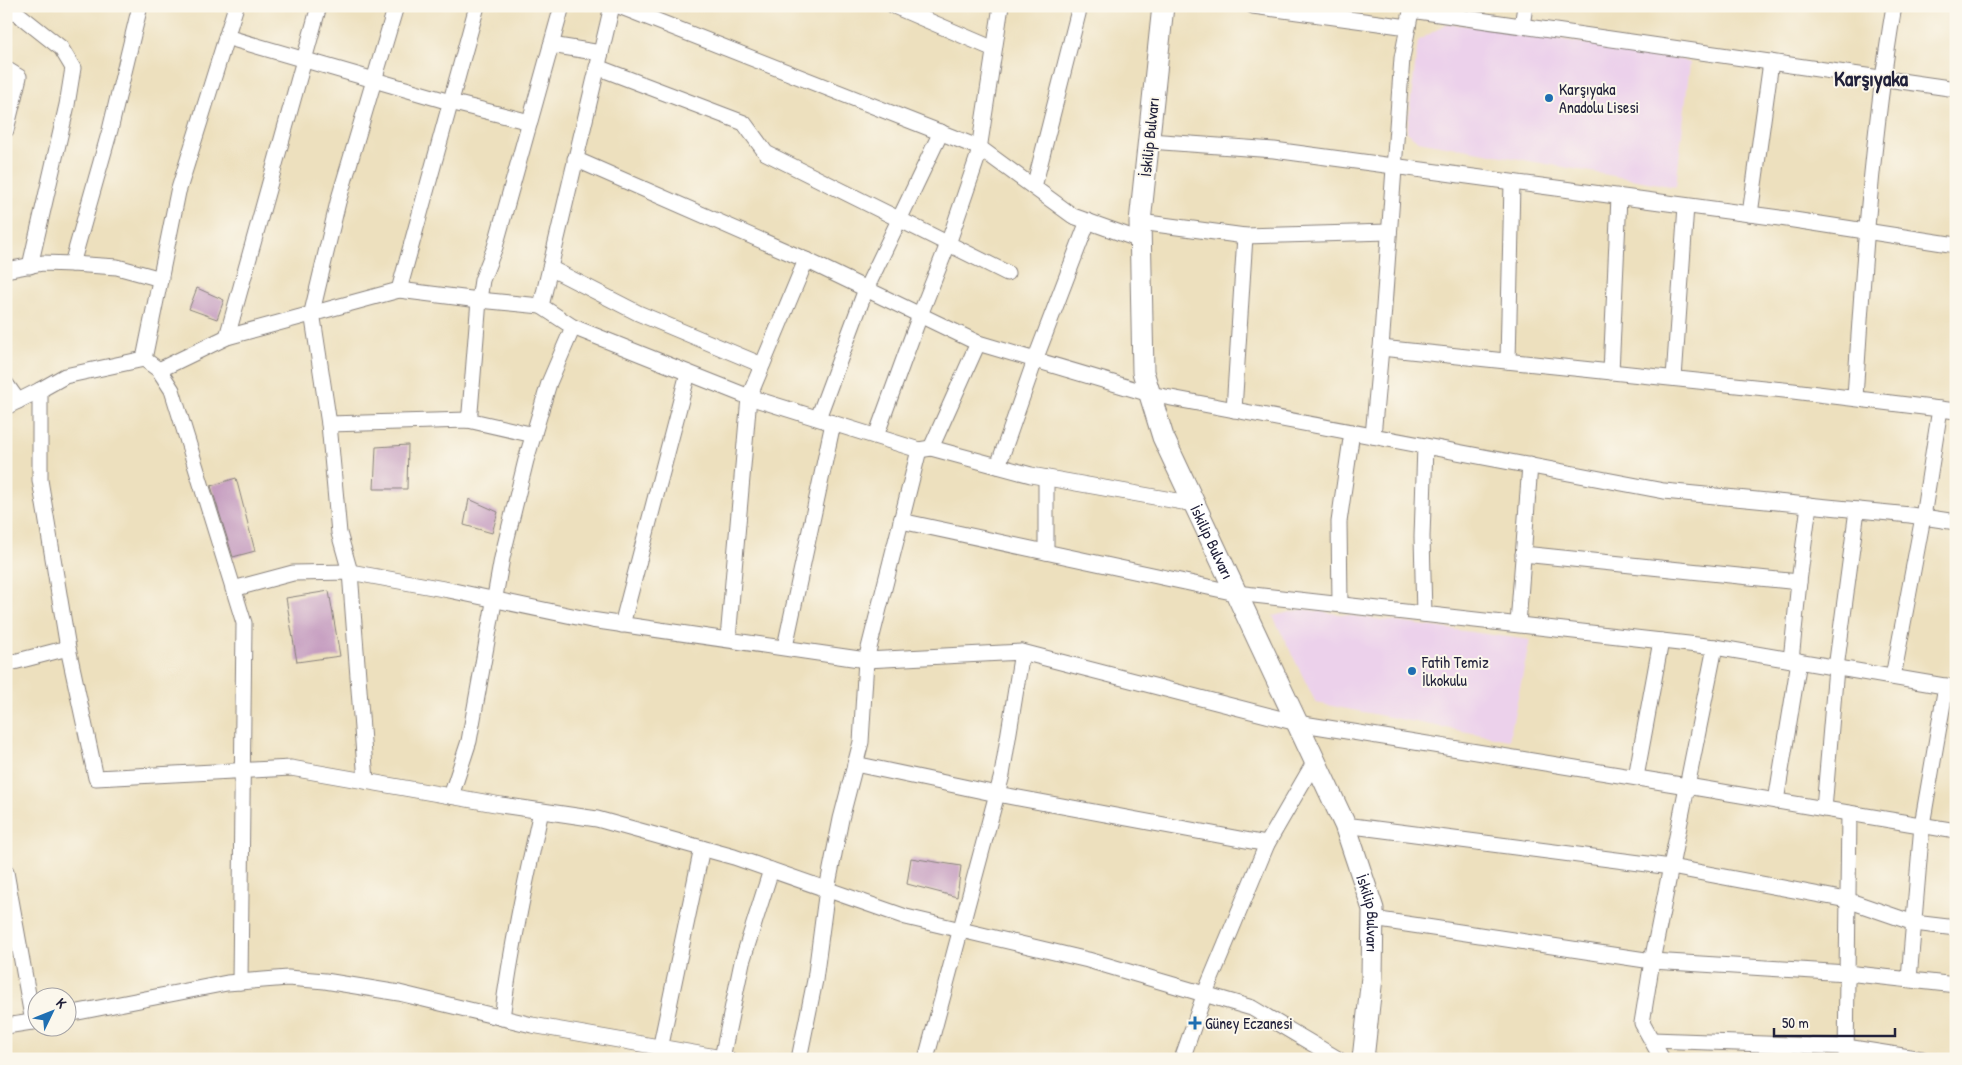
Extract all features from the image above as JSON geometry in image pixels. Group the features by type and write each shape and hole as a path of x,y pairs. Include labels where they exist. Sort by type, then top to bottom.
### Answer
{"main road":[{"name":"İskilip Bulvarı","path":"1163,6 1140,231 1143,372 1163,437 1345,825 1373,909 1372,976 1363,1059"}],"street":[{"path":"8,6 61,48 73,68 67,105 30,266"},
{"path":"72,264 110,130 140,6"},
{"path":"144,359 178,192 236,6"},
{"path":"227,337 318,6"},
{"path":"366,781 350,572 338,532 329,424 312,312 338,202 396,6"},
{"path":"399,290 477,6"},
{"path":"468,420 482,280 495,247 562,6"},
{"path":"541,306 612,6"},
{"path":"619,6 980,148 1073,216 1088,221 1140,231 1245,236 1389,232"},
{"path":"894,6 994,49"},
{"path":"876,436 948,244 980,148 1001,6"},
{"path":"1034,187 1080,6"},
{"path":"1253,6 1408,27"},
{"path":"1522,26 1525,6"},
{"path":"1855,398 1865,231 1882,78 1894,6"},
{"path":"1373,436 1402,58 1412,8 1522,26 1956,89"},
{"path":"226,37 450,102 530,122"},
{"path":"551,45 599,60 744,123 766,153 1007,273"},
{"path":"1750,214 1770,62"},
{"path":"6,69 19,77 6,130"},
{"path":"818,418 866,289 941,132"},
{"path":"1149,141 1274,150 1750,214 1956,245"},
{"path":"575,159 806,260 978,343 1150,394 1664,490 1956,522"},
{"path":"1508,361 1512,183"},
{"path":"1611,372 1619,197"},
{"path":"1674,378 1686,206"},
{"path":"998,466 1035,360 1088,221"},
{"path":"1234,410 1245,236"},
{"path":"728,639 749,397 806,260"},
{"path":"6,270 43,263 72,264 117,267 161,279"},
{"path":"550,268 638,313 762,365"},
{"path":"159,370 227,337 312,312 399,290 541,306 573,327 749,397 833,423 925,449 1046,478 1194,504"},
{"path":"451,796 469,740 502,558 549,383 573,327"},
{"path":"799,1059 815,980 827,889 841,819 861,742 866,660 901,521 925,449 978,343"},
{"path":"1381,348 1674,378 1956,411"},
{"path":"6,384 12,404 64,376 144,359 159,370 172,390 244,622 240,982"},
{"path":"622,625 688,373"},
{"path":"40,390 40,480 68,648 96,778 291,768 597,819 702,848 906,917 1088,960 1252,1008 1338,1059"},
{"path":"1893,677 1923,517 1940,409"},
{"path":"329,424 468,420 534,435"},
{"path":"785,648 833,423"},
{"path":"1340,604 1338,522 1352,432"},
{"path":"1424,614 1422,537 1425,446"},
{"path":"1518,624 1530,466"},
{"path":"1046,478 1046,552"},
{"path":"1776,800 1795,660 1799,582 1809,505"},
{"path":"1824,809 1836,668 1857,510"},
{"path":"901,521 1236,592 1715,647 1951,687 1922,825 1909,979"},
{"path":"1523,554 1799,582"},
{"path":"234,589 293,574 350,572 591,620 866,660 1022,652 1297,723 1636,777 1956,831"},
{"path":"1636,777 1660,640"},
{"path":"1662,1059 1642,1023 1652,961 1715,647"},
{"path":"6,664 68,648"},
{"path":"926,1059 1002,775 1022,652"},
{"path":"1182,1059 1205,993 1267,844 1315,761"},
{"path":"855,764 997,794 1267,844"},
{"path":"502,1018 507,978 542,811"},
{"path":"1846,1053 1849,813"},
{"path":"1345,825 1671,868 1847,900 1914,923 1956,928"},
{"path":"659,1053 702,848"},
{"path":"78,1012 240,982 288,978 326,981 399,993 659,1053 725,1058 742,962 771,870"},
{"path":"6,872 29,988"},
{"path":"1373,919 1652,961 1846,973 1956,984"},
{"path":"6,1026 28,1022"},
{"path":"1652,1040 1922,1059"}],"shaded area":[{"name":"Karşıyaka Anadolu Lisesi","path":"1446,24 1478,26 1677,58 1690,63 1676,187 1418,141 1407,132 1418,41"},
{"name":"Fatih Temiz İlkokulu","path":"1303,609 1530,640 1509,740 1316,703 1273,616"}],"building":[{"path":"197,288 224,300 217,319 189,309"},
{"path":"408,445 407,489 374,489 376,447"},
{"path":"236,478 255,551 233,557 211,486"},
{"path":"469,499 498,512 492,533 464,525"},
{"path":"329,591 340,656 297,662 286,598"},
{"path":"911,858 961,866 957,897 907,884"}],"place":[{"name":"Karşıyaka Anadolu Lisesi","path":"1549,98"},
{"name":"Fatih Temiz İlkokulu","path":"1412,671"},
{"name":"Güney Eczanesi","path":"1195,1023"}],"district":[{"name":"Karşıyaka","path":"1871,78"}]}
